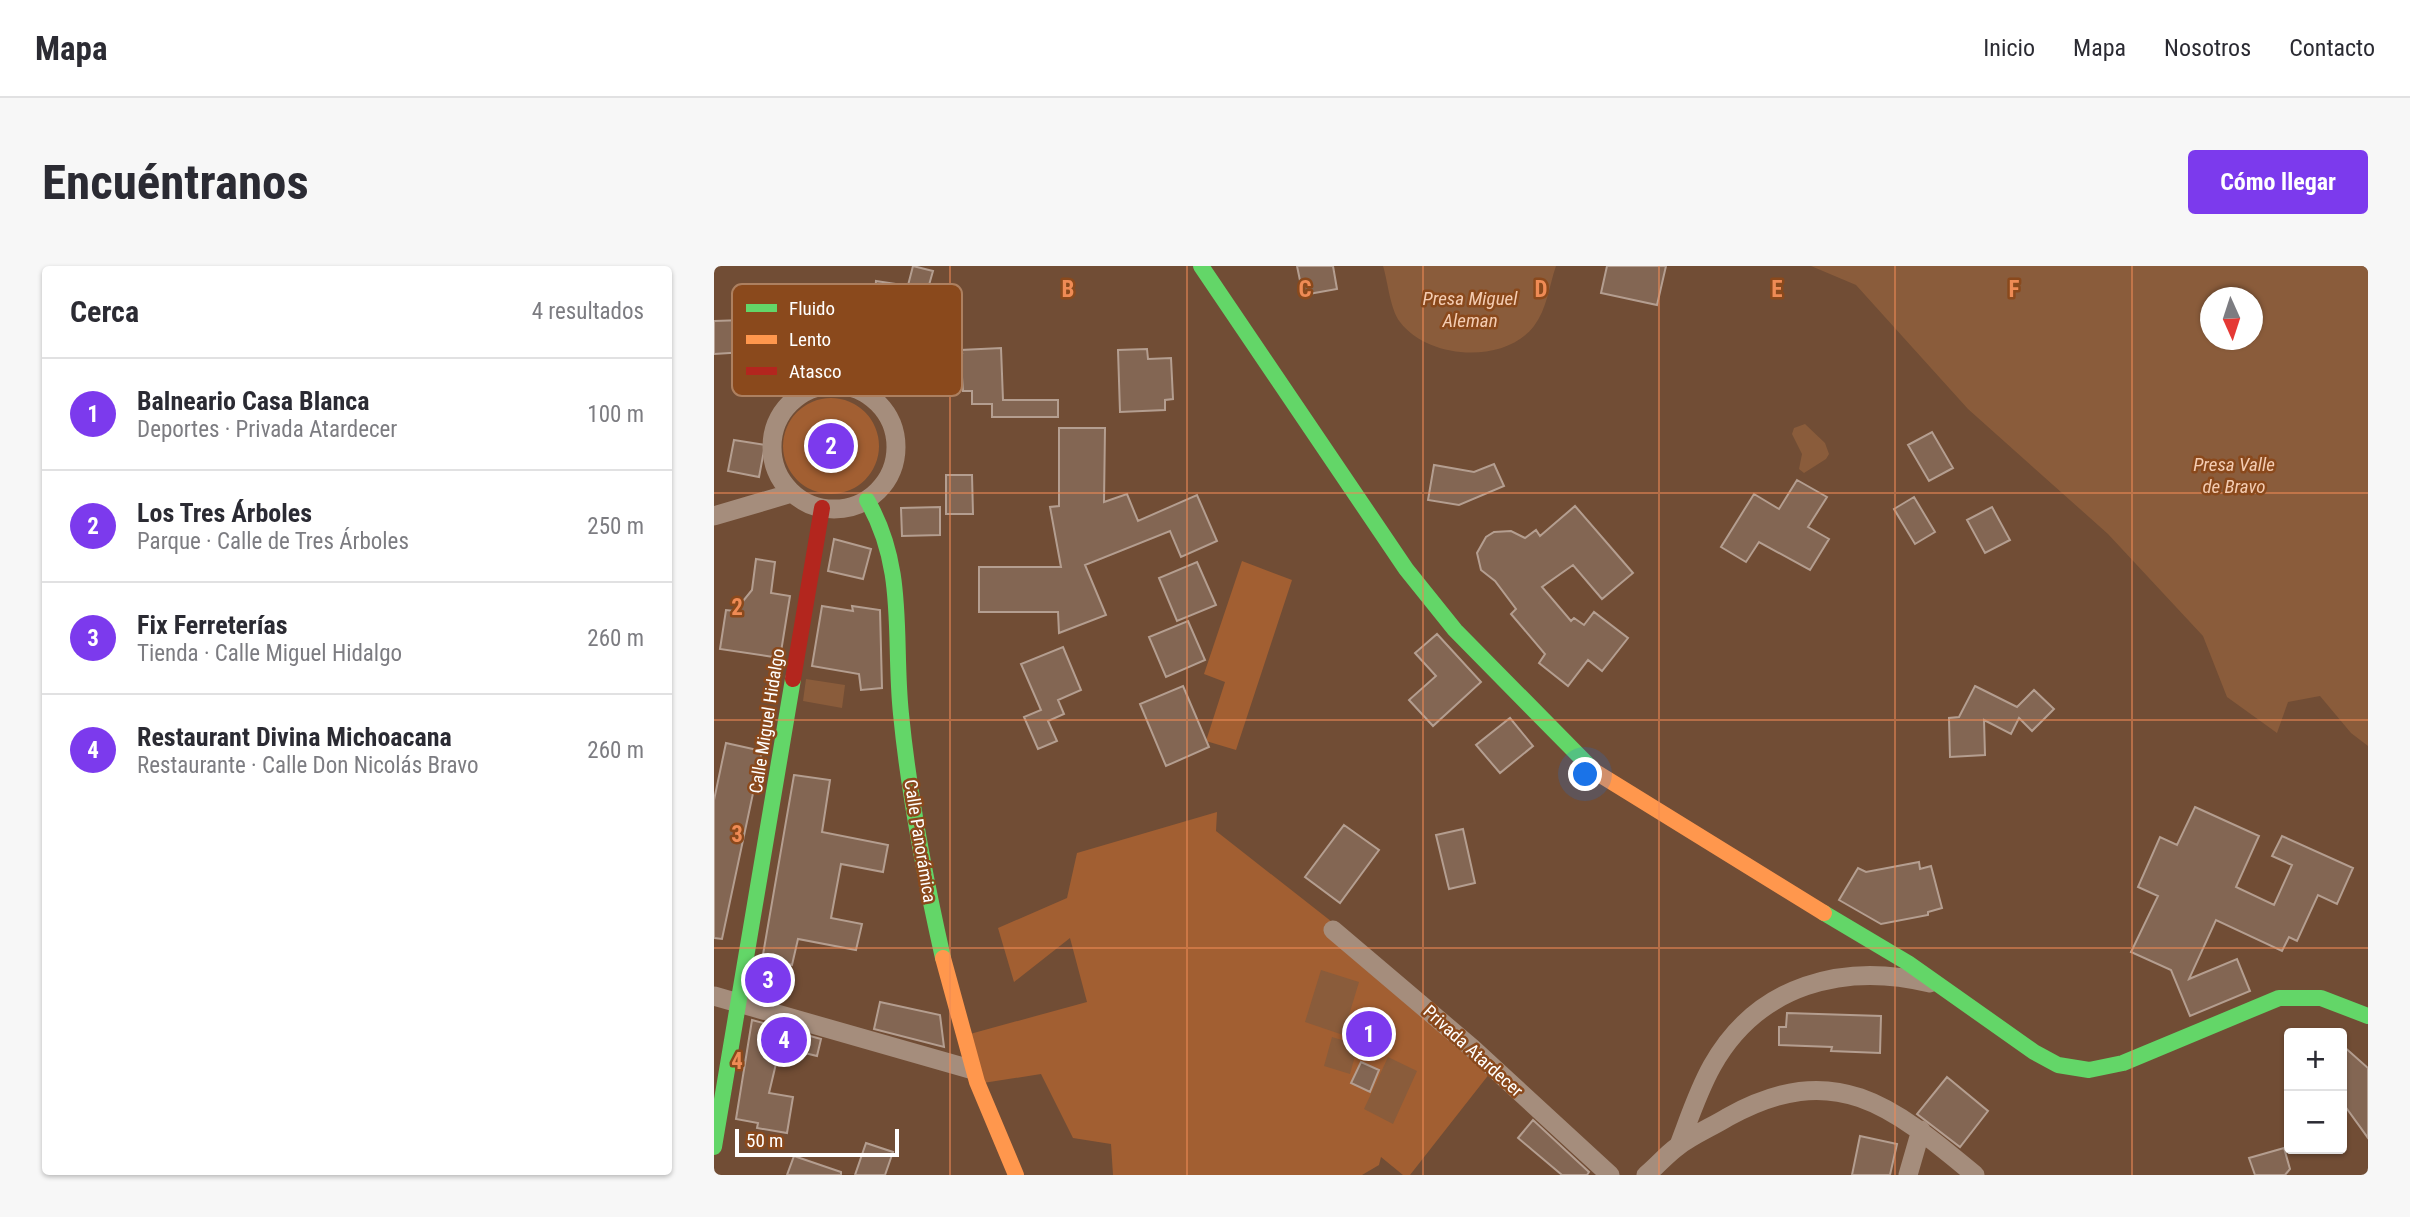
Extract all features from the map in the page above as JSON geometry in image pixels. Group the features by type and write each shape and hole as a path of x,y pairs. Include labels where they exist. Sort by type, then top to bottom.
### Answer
{"main road":[{"path":"1201,266 1406,569 1486,665 1594,771 1637,800 1946,987 2045,1059 2072,1069 2089,1070 2123,1063 2279,998 2321,999 2368,1016"},
{"name":"Calle Panorámica","path":"867,500 877,514 889,547 900,713 926,886 971,1069 992,1130 1016,1175"},
{"name":"Calle Miguel Hidalgo","path":"714,1147 741,1003 822,508"}],"street":[{"path":"799,396 778,419 772,445 776,471 792,493 822,508 845,508 867,500 881,489 891,474 896,457 895,431 883,407 871,396"},
{"path":"714,516 792,493"},
{"name":"Privada Atardecer","path":"1333,930 1472,1048 1610,1175"},
{"path":"1679,1145 1702,1087 1727,1043 1762,1009 1781,996 1824,979 1858,974 1909,978 1946,987"},
{"path":"714,996 971,1069"},
{"path":"1646,1175 1679,1145 1759,1100 1807,1089 1861,1098 1921,1130 1975,1175"},
{"path":"1908,1175 1921,1130"}],"shaded area":[{"path":"831,398 849,401 865,412 876,428 879,446 876,464 865,480 849,491 831,494 813,491 797,480 786,464 783,446 786,428 797,412 813,401"},
{"path":"1242,561 1292,580 1236,750 1206,741 1225,682 1204,674"},
{"path":"1217,812 1216,831 1355,940 1490,1073 1410,1175 1403,1175 1381,1157 1379,1165 1362,1175 1113,1175 1111,1144 1073,1138 1041,1074 983,1083 970,1034 1087,1002 1070,938 1014,982 998,928 1067,898 1077,853"}],"water":[{"name":"Presa Miguel Aleman","path":"1383,266 1556,266 1545,305 1534,326 1505,347 1467,352 1447,350 1429,344 1413,335 1400,322 1392,303"},
{"name":"Presa Valle de Bravo","path":"1811,266 2368,266 2368,746 2351,733 2320,696 2288,702 2277,733 2227,697 2203,636 2108,534 1968,409 1856,285"},
{"path":"1805,424 1825,443 1829,454 1826,459 1804,473 1799,469 1802,454 1792,434 1794,428"},
{"path":"806,679 845,685 842,708 803,701"},
{"path":"1321,970 1359,982 1343,1035 1305,1022"},
{"path":"1332,1037 1358,1045 1350,1074 1324,1066"},
{"path":"1388,1057 1417,1071 1393,1124 1364,1109"}],"building":[{"path":"913,266 933,271 929,284 908,284"},
{"path":"1297,266 1333,266 1337,289 1303,295"},
{"path":"1607,266 1666,266 1657,305 1601,293"},
{"path":"876,281 896,284 876,284"},
{"path":"732,320 732,353 714,354 714,321"},
{"path":"1001,348 1003,400 1058,400 1058,417 992,417 992,404 972,404 972,391 963,391 962,350"},
{"path":"1147,349 1148,359 1171,358 1173,399 1165,400 1165,410 1120,412 1118,350"},
{"path":"831,420 848,428 856,445 848,462 831,470 814,462 806,445 814,428"},
{"path":"1059,428 1105,428 1104,502 1127,494 1138,521 1197,495 1217,541 1181,557 1170,531 1085,565 1106,615 1059,633 1058,612 979,612 979,567 1061,567 1050,507 1059,506"},
{"path":"1932,432 1953,468 1929,481 1908,445"},
{"path":"734,440 765,445 759,477 728,471"},
{"path":"1494,464 1504,486 1459,505 1428,500 1434,465 1474,472"},
{"path":"946,475 972,475 973,514 946,514"},
{"path":"1797,480 1827,497 1808,527 1829,539 1810,570 1759,542 1746,562 1721,547 1754,494 1779,509"},
{"path":"1914,497 1935,532 1915,544 1894,509"},
{"path":"1575,506 1633,573 1602,599 1573,565 1542,587 1571,621 1574,618 1584,625 1594,612 1628,638 1602,671 1588,660 1568,686 1539,663 1545,654 1511,614 1516,609 1495,581 1481,570 1477,553 1486,537 1494,532 1511,531 1525,538 1536,530 1540,536"},
{"path":"940,507 940,535 902,536 901,508"},
{"path":"1992,507 2010,540 1985,553 1967,520"},
{"path":"834,539 871,549 863,579 828,571"},
{"path":"756,559 775,562 771,593 790,596 780,658 720,649 726,610 735,611 752,590"},
{"path":"1197,562 1216,605 1177,621 1159,578"},
{"path":"822,606 853,611 852,606 880,610 882,688 861,690 859,674 812,666"},
{"path":"1188,621 1205,660 1166,677 1149,637"},
{"path":"1437,634 1481,682 1433,726 1409,700 1436,676 1415,653"},
{"path":"1063,647 1081,690 1058,700 1064,714 1048,721 1057,741 1038,749 1024,717 1041,710 1021,664"},
{"path":"1183,686 1209,747 1166,766 1140,704"},
{"path":"1975,686 2017,707 2034,690 2054,709 2032,731 2019,718 2011,734 1984,720 1985,755 1950,757 1949,718 1959,717"},
{"path":"1510,718 1533,746 1500,773 1476,745"},
{"path":"726,743 762,751 722,939 714,938 714,800"},
{"path":"794,775 830,780 822,832 888,845 883,872 841,864 831,918 862,924 856,950 798,939 792,965 785,963 779,1002 756,995"},
{"path":"2195,807 2259,836 2236,887 2274,905 2292,865 2272,856 2282,836 2353,868 2337,904 2318,895 2297,941 2289,937 2282,951 2216,920 2189,979 2237,959 2250,991 2190,1016 2171,970 2131,952 2158,896 2138,887 2160,837 2177,845"},
{"path":"1344,825 1379,850 1340,903 1305,877"},
{"path":"1463,829 1475,883 1449,889 1436,835"},
{"path":"1919,862 1920,869 1931,866 1942,908 1928,912 1928,915 1881,924 1839,900 1858,868 1866,872"},
{"path":"880,1002 940,1015 944,1047 874,1029"},
{"path":"1787,1013 1881,1016 1880,1053 1831,1051 1832,1047 1779,1045 1779,1027 1786,1027"},
{"path":"752,1020 821,1039 817,1056 780,1047 769,1093 793,1097 787,1133 757,1128 758,1123 736,1119"},
{"path":"2347,1049 2368,1068 2368,1138 2347,1109"},
{"path":"1361,1062 1379,1070 1370,1092 1351,1083"},
{"path":"1947,1077 1988,1111 1960,1147 1917,1114"},
{"path":"1533,1120 1589,1172 1587,1175 1562,1175 1518,1138"},
{"path":"1860,1136 1897,1144 1890,1175 1852,1175"},
{"path":"866,1143 893,1152 885,1175 855,1175"},
{"path":"2284,1148 2290,1169 2285,1175 2255,1175 2249,1158"},
{"path":"794,1156 841,1172 841,1175 787,1175"}],"traffic: fast":[{"path":"1201,266 1406,569 1455,630 1594,771"},
{"path":"867,500 880,526 893,578 904,745 918,837 943,958"},
{"path":"714,1147 793,679"},
{"path":"1824,913 1908,963 2034,1052 2058,1065 2089,1070 2123,1063 2279,998 2321,998 2368,1016"}],"traffic: slow":[{"path":"1594,771 1824,913"},
{"path":"943,958 977,1082 1016,1175"}],"traffic: jam":[{"path":"793,679 822,508"}],"place":[{"name":"Los Tres Árboles","path":"831,446"},
{"name":"Fix Ferreterías","path":"768,980"},
{"name":"Balneario Casa Blanca","path":"1369,1034"},
{"name":"Restaurant Divina Michoacana","path":"784,1040"}]}
